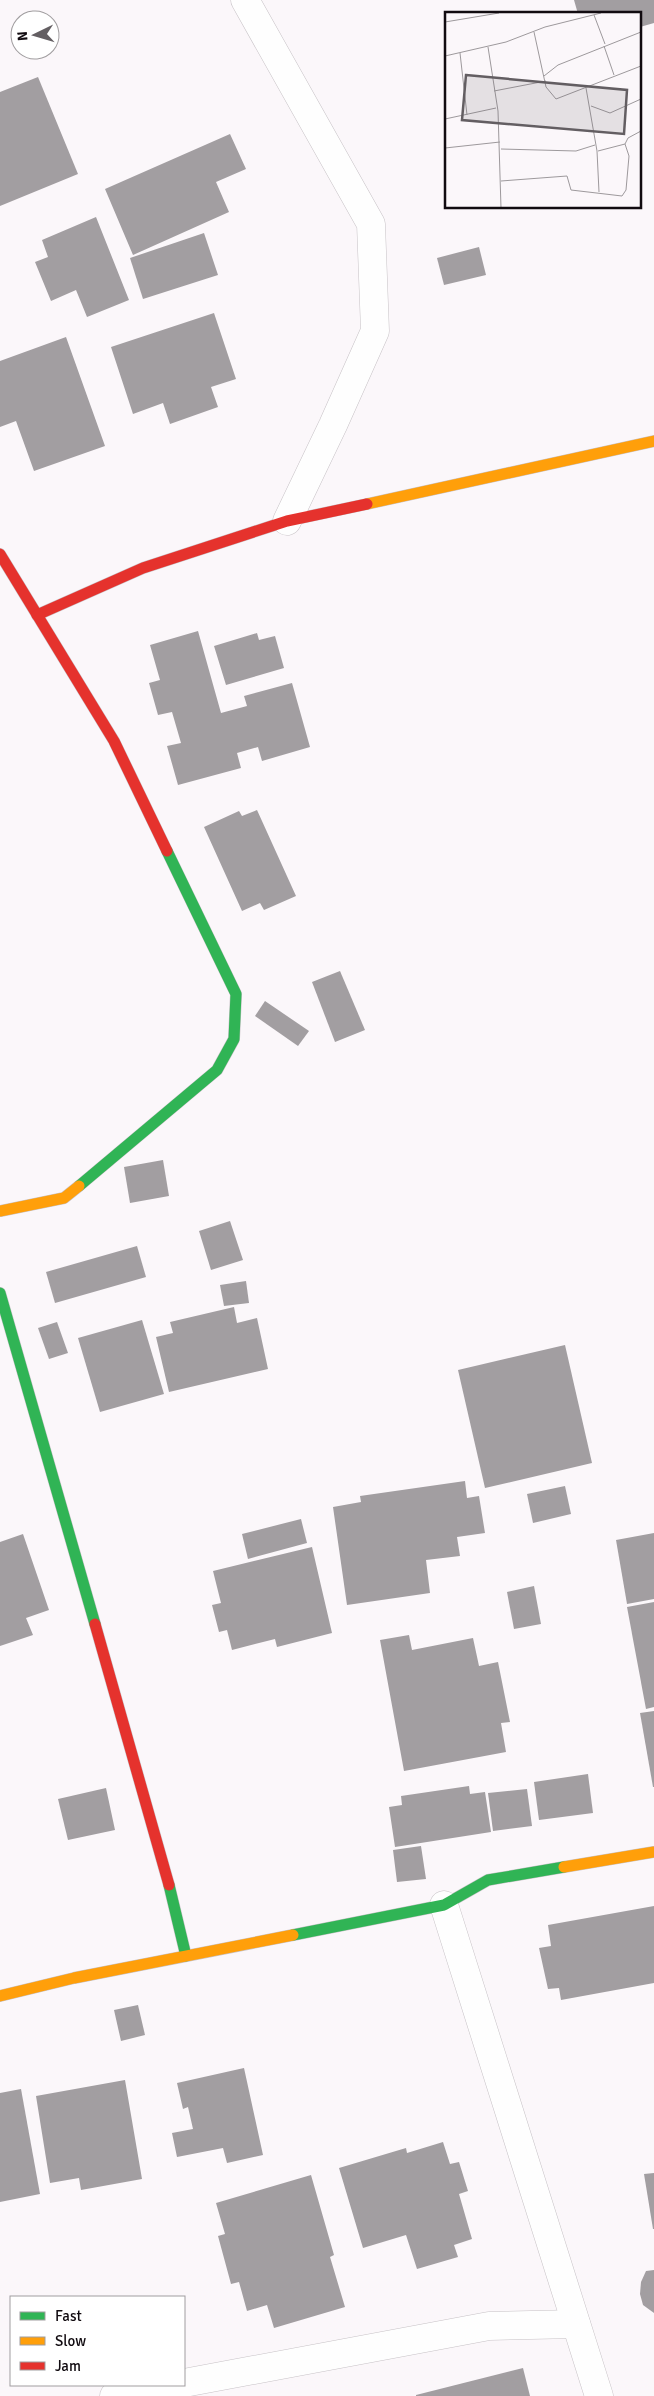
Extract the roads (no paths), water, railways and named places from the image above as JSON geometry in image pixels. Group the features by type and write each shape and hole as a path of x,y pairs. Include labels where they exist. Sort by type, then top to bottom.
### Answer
{"street":[{"path":"245,0 371,224 375,331 287,521"},
{"path":"37,615 143,568 287,521 654,441"},
{"path":"0,554 114,741 236,994 234,1039 217,1070 64,1198 0,1211"},
{"path":"0,1293 169,1884 186,1956"},
{"path":"0,1996 186,1956 444,1905 488,1880 654,1852"},
{"path":"444,1905 599,2396"},
{"path":"185,2383 489,2326 576,2324"},
{"path":"114,2396 169,2386"}]}
